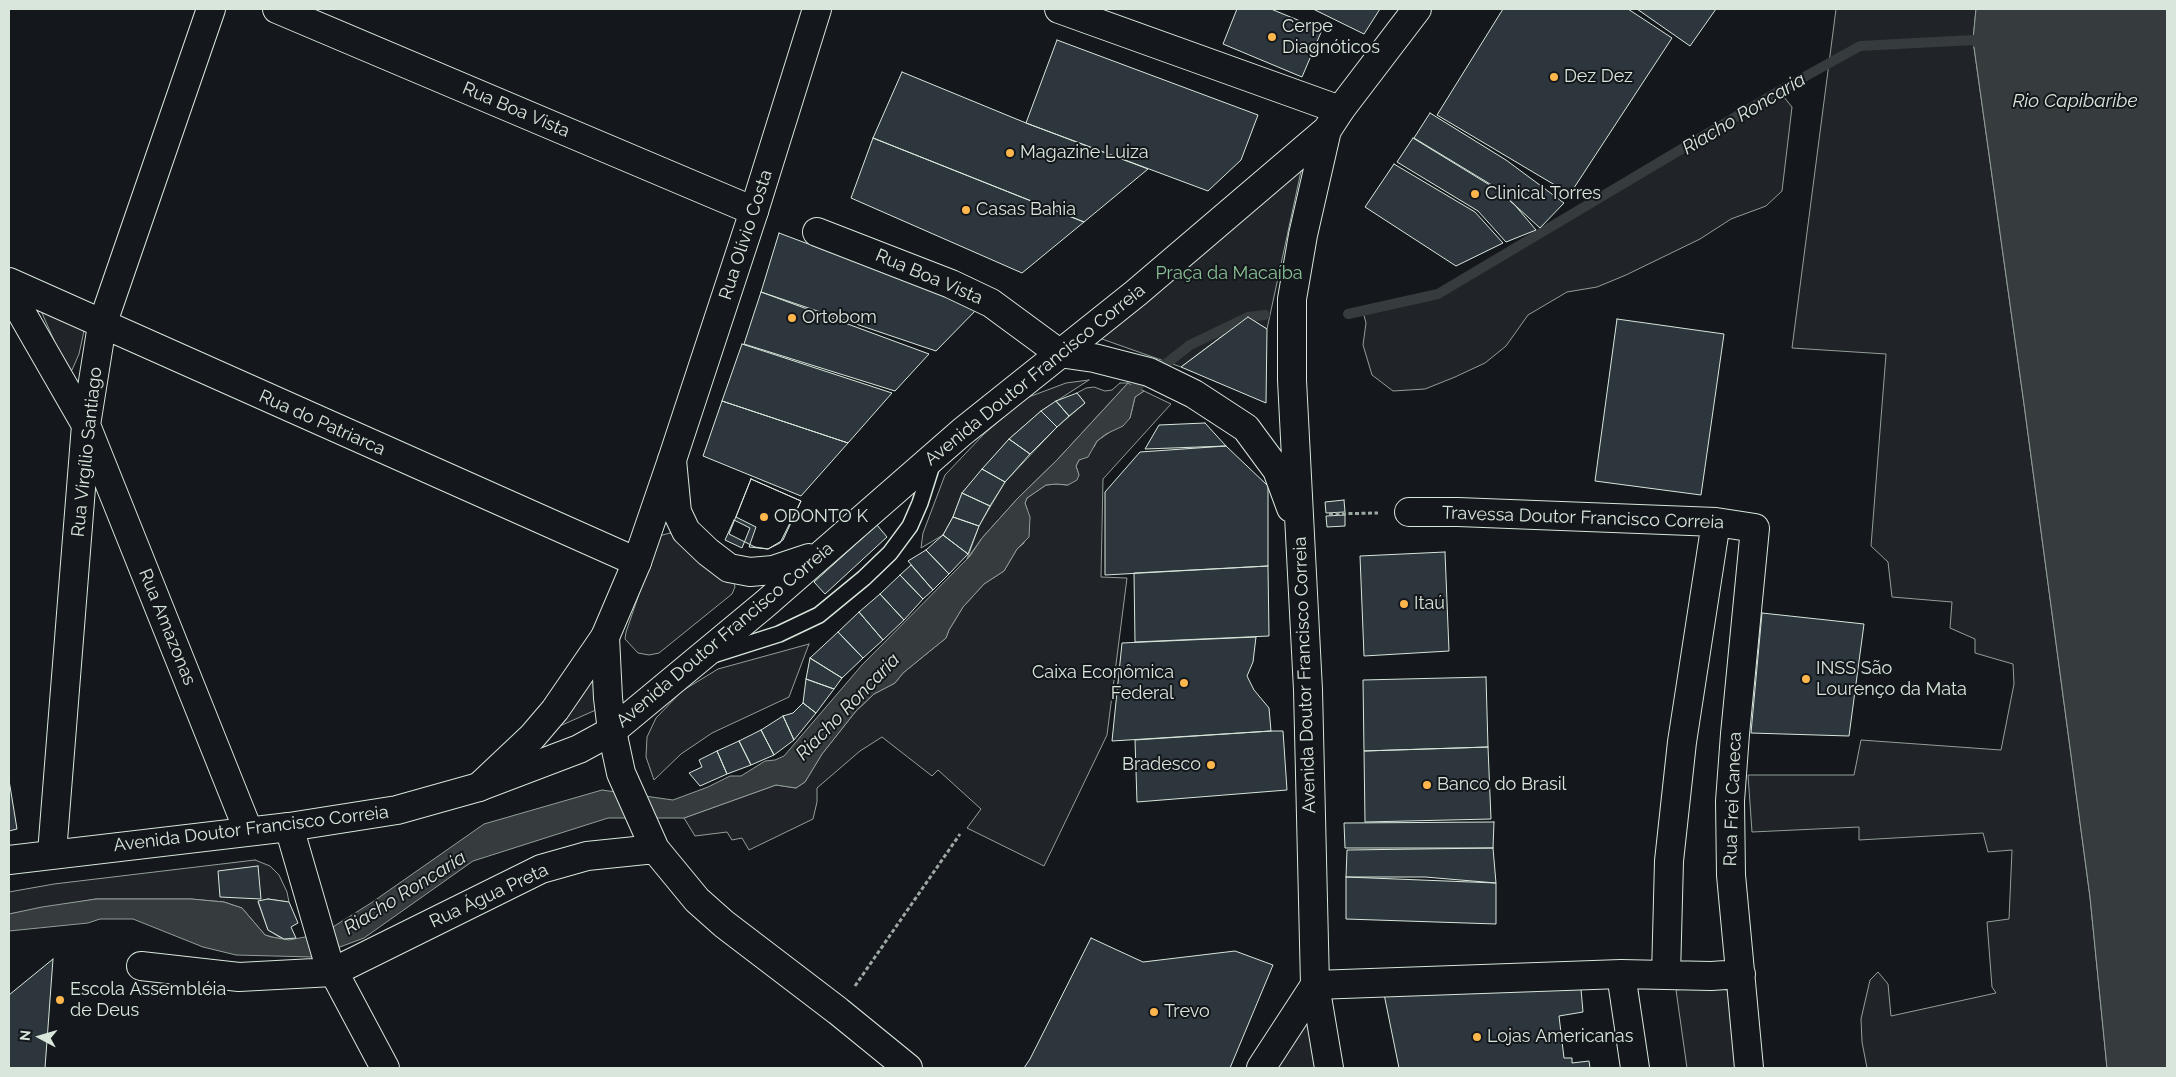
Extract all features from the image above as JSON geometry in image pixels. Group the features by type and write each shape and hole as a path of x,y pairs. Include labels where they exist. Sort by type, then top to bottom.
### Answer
{"street":[{"name":"Rua Virgílio Santiago","path":"52,853 86,424 102,325 211,9"},
{"name":"Rua Boa Vista","path":"277,9 754,211"},
{"name":"Rua Olívio Costa","path":"605,637 636,562 672,460 754,211 817,9"},
{"path":"1059,9 1334,120 1416,9"},
{"name":"Avenida Doutor Francisco Correia","path":"9,860 52,853 289,827 397,810 479,787 579,749 612,731 698,660 935,456 1059,353 1136,293 1334,120"},
{"name":"Avenida Doutor Francisco Correia","path":"1329,1068 1315,985 1308,690 1292,380 1292,299 1303,235 1334,120"},
{"name":"Rua Boa Vista","path":"817,232 951,284 991,303 1059,353"},
{"name":"Rua do Patriarca","path":"9,282 636,562"},
{"path":"9,291 86,424"},
{"path":"1059,353 1117,363 1148,372 1194,394 1246,428 1277,470 1300,524"},
{"name":"Rua Amazonas","path":"86,424 248,830"},
{"path":"672,460 678,512 686,531 708,552 729,568 750,572 773,570 820,554"},
{"name":"Travessa Doutor Francisco Correia","path":"1408,512 1458,512 1716,522 1751,526 1754,527 1755,531"},
{"path":"1666,975 1671,841 1682,742 1716,522"},
{"name":"Rua Frei Caneca","path":"1749,1068 1730,875 1730,801 1755,531"},
{"path":"605,637 612,731 621,773 651,841 697,900 724,924 838,1011 908,1068"},
{"path":"479,787 532,737 556,710 605,637"},
{"path":"289,827 331,967 385,1068"},
{"name":"Rua Água Preta","path":"331,967 541,869 651,841"},
{"path":"141,966 238,977 331,967"},
{"path":"1621,974 1635,1068"},
{"path":"1261,1068 1315,985 1621,974 1711,976 1741,974"}],"lane":[{"path":"698,660 780,634 819,616 864,578 890,553 910,526 920,503 935,456"}],"path":[{"path":"1300,524 1408,512"},
{"path":"838,1011 960,834"}],"green space":[{"path":"1836,9 1976,9 1973,40 2090,897 2107,1068 1867,1068 1862,1042 1861,1019 1870,980 1878,972 1888,984 1891,1016 1996,993 1992,987 1987,922 2009,919 2012,850 1988,852 1983,833 1859,840 1859,827 1752,832 1748,775 1854,775 1861,740 2001,750 2014,684 2013,664 1975,653 1975,639 1950,628 1952,602 1892,597 1888,562 1871,546 1886,354 1792,348"},
{"path":"1779,91 1792,107 1782,191 1766,206 1731,219 1700,239 1626,275 1597,287 1567,292 1528,315 1506,346 1485,363 1455,377 1425,389 1393,391 1372,375 1363,345 1366,323 1363,312 1438,294"},
{"name":"Praça da Macaíba","path":"1306,148 1267,329 1247,317 1181,367 1085,333"},
{"path":"42,313 67,318 84,331 79,354 72,370 67,370"},
{"path":"1089,380 1041,411 1009,439 962,493 953,517 943,535 921,548 923,533 945,475 984,434 1026,398 1066,383"},
{"path":"1120,383 1128,383 1057,460 1018,498 982,538 967,559 979,526 1005,482 1057,427 1085,403 1077,393 1086,388 1094,387 1105,391 1112,390"},
{"path":"1144,391 1171,404 1103,479 1101,577 1127,578 1107,735 1044,866 967,828 981,809 938,770 932,776 882,737 860,751 817,788 817,802 813,819 749,850 742,838 732,840 727,832 695,836 684,818 776,785 796,788 805,782 822,754 856,711 874,694 895,683 903,673 946,638 963,607 984,584 1004,571 1017,549 1024,543 1027,509 1025,503 1027,498 1046,485 1068,485 1079,475 1076,466 1079,460 1094,447 1097,441 1130,418 1135,397"},
{"path":"670,533 679,536 734,583 735,587 732,594 659,653 649,655 638,653 625,639 626,632 659,536"},
{"path":"809,644 789,697 712,733 681,754 654,780 646,757 647,737 656,718 682,691 718,669"},
{"path":"593,666 607,705 544,733"},
{"path":"255,860 270,866 279,875 287,892 289,902 268,899 258,902 268,930 284,940 265,935 242,908 224,902 191,899 96,899 9,914 9,892 54,884"},
{"path":"1315,985 1329,1068 1267,1068"},
{"path":"1740,987 1746,1068 1687,1068 1676,990"}],"water":[{"name":"Rio Capibaribe","path":"1976,9 2167,9 2167,1068 2107,1068 2090,897 1973,40"},
{"path":"1128,383 1144,391 1135,397 1130,418 1123,426 1106,434 1097,441 1088,457 1079,460 1076,466 1079,475 1077,480 1068,485 1046,485 1027,498 1025,503 1030,517 1029,537 1017,549 1004,571 984,584 963,607 946,638 903,673 895,683 874,694 856,711 822,754 805,782 796,788 776,785 684,818 608,818 473,861 364,938 313,957 236,955 203,947 133,919 100,919 88,923 9,931 9,914 42,907 96,899 191,899 224,902 242,908 265,935 271,937 289,940 305,937 328,930 371,903 484,824 602,790 673,800 708,787 730,776 741,776 765,761 775,760 784,756 862,665 970,556 982,538 1018,498 1057,460"}],"building":[{"name":"Cerpe Diagnóticos","path":"1237,9 1271,9 1322,30 1302,77 1223,44"},
{"path":"1313,9 1380,9 1364,34"},
{"name":"Dez Dez","path":"1503,9 1628,9 1672,38 1570,194 1437,115"},
{"path":"1637,9 1716,9 1690,46"},
{"path":"1057,40 1258,115 1241,160 1208,191 1026,123"},
{"name":"Magazine Luiza","path":"902,72 1026,123 1148,169 1084,222 873,138"},
{"path":"1430,113 1506,160 1564,203 1540,228 1495,187 1414,138"},
{"name":"Casas Bahia","path":"873,138 1084,222 1022,273 851,198"},
{"name":"Clinical Torres","path":"1413,138 1488,184 1514,204 1536,230 1506,242 1478,211 1397,162"},
{"path":"1394,164 1475,212 1503,243 1456,266 1365,207"},
{"path":"779,233 980,306 936,351 761,292"},
{"name":"Ortobom","path":"761,292 929,354 895,391 744,344"},
{"path":"1248,317 1267,329 1266,403 1181,367"},
{"path":"1617,319 1724,334 1701,495 1595,481"},
{"path":"742,344 892,393 848,443 722,401"},
{"path":"1077,393 1085,403 1069,416 1056,401"},
{"path":"722,401 848,443 801,496 703,456"},
{"path":"1056,401 1069,416 1057,427 1041,411"},
{"path":"1041,411 1057,427 1030,454 1009,439"},
{"path":"1205,423 1226,446 1145,449 1159,425"},
{"path":"1009,439 1030,454 1005,482 982,469"},
{"path":"1226,446 1268,486 1268,566 1105,575 1105,492 1140,452"},
{"path":"982,469 1005,482 990,506 962,493"},
{"name":"ODONTO K","path":"751,479 801,501 783,540 768,549 749,547 756,527 736,517"},
{"name":"ODONTO K","path":"751,479 801,501 780,543 768,549 755,547 729,534"},
{"path":"962,493 990,506 979,526 953,517"},
{"path":"1344,500 1345,512 1326,513 1325,502"},
{"path":"1345,515 1345,526 1327,527 1326,516"},
{"path":"953,517 979,526 968,554 943,535"},
{"path":"734,520 750,528 742,548 725,540"},
{"path":"877,525 887,537 825,594 814,582"},
{"path":"943,535 968,554 949,574 926,550"},
{"path":"926,550 949,574 933,590 908,561"},
{"name":"Itaú","path":"1445,552 1449,651 1364,656 1360,556"},
{"path":"911,565 933,590 923,599 900,575"},
{"path":"1268,566 1269,636 1135,642 1134,573"},
{"path":"900,575 923,599 904,620 880,594"},
{"path":"880,594 904,620 883,640 859,612"},
{"path":"859,612 883,640 863,658 838,632"},
{"name":"INSS São Lourenço da Mata","path":"1762,613 1864,624 1849,736 1751,733"},
{"path":"838,632 863,658 842,678 810,658"},
{"name":"Caixa Econômica Federal","path":"1256,637 1253,662 1247,676 1254,690 1269,708 1271,731 1112,741 1122,643"},
{"path":"810,658 842,678 834,689 806,679"},
{"path":"1486,677 1488,747 1364,751 1363,680"},
{"path":"806,679 834,689 816,713 803,703"},
{"path":"803,703 816,713 794,740 783,716 793,713"},
{"path":"783,716 794,740 774,755 761,730"},
{"path":"761,730 774,755 751,765 739,741"},
{"name":"Bradesco","path":"1283,731 1287,790 1137,802 1135,740"},
{"path":"739,741 751,765 727,774 717,751"},
{"name":"Banco do Brasil","path":"1488,747 1491,819 1365,822 1364,751"},
{"path":"717,751 727,774 700,786 689,773 702,767 699,760"},
{"path":"9,780 17,829 9,831"},
{"path":"1494,822 1493,848 1345,848 1344,823"},
{"path":"1493,848 1496,883 1346,877 1347,850"},
{"path":"258,866 261,899 220,897 218,871"},
{"path":"1346,877 1425,877 1496,883 1496,924 1346,919"},
{"path":"268,899 289,902 298,923 291,927 296,938 284,939 268,930 258,901"},
{"name":"Trevo","path":"1091,938 1143,962 1235,951 1273,965 1230,1068 1024,1068"},
{"path":"53,959 45,1068 9,1068 9,995"},
{"name":"Lojas Americanas","path":"1581,989 1583,1012 1559,1016 1564,1058 1572,1058 1572,1063 1589,1061 1590,1068 1399,1068 1384,994"}],"waterway":[{"name":"Riacho Roncaria","path":"1348,314 1438,294 1779,91 1860,46 1973,40 1984,47"},
{"name":"Riacho Roncaria","path":"1126,395 1190,345 1248,317 1265,315"}],"place":[{"name":"Cerpe Diagnóticos","path":"1272,37"},
{"name":"Dez Dez","path":"1554,77"},
{"name":"Magazine Luiza","path":"1010,153"},
{"name":"Clinical Torres","path":"1475,194"},
{"name":"Casas Bahia","path":"966,210"},
{"name":"Ortobom","path":"792,318"},
{"name":"ODONTO K","path":"764,517"},
{"name":"Itaú","path":"1404,604"},
{"name":"INSS São Lourenço da Mata","path":"1806,679"},
{"name":"Caixa Econômica Federal","path":"1184,683"},
{"name":"Bradesco","path":"1211,765"},
{"name":"Banco do Brasil","path":"1427,785"},
{"name":"Escola Assembléia de Deus","path":"60,1000"},
{"name":"Trevo","path":"1154,1012"},
{"name":"Lojas Americanas","path":"1477,1037"}]}
